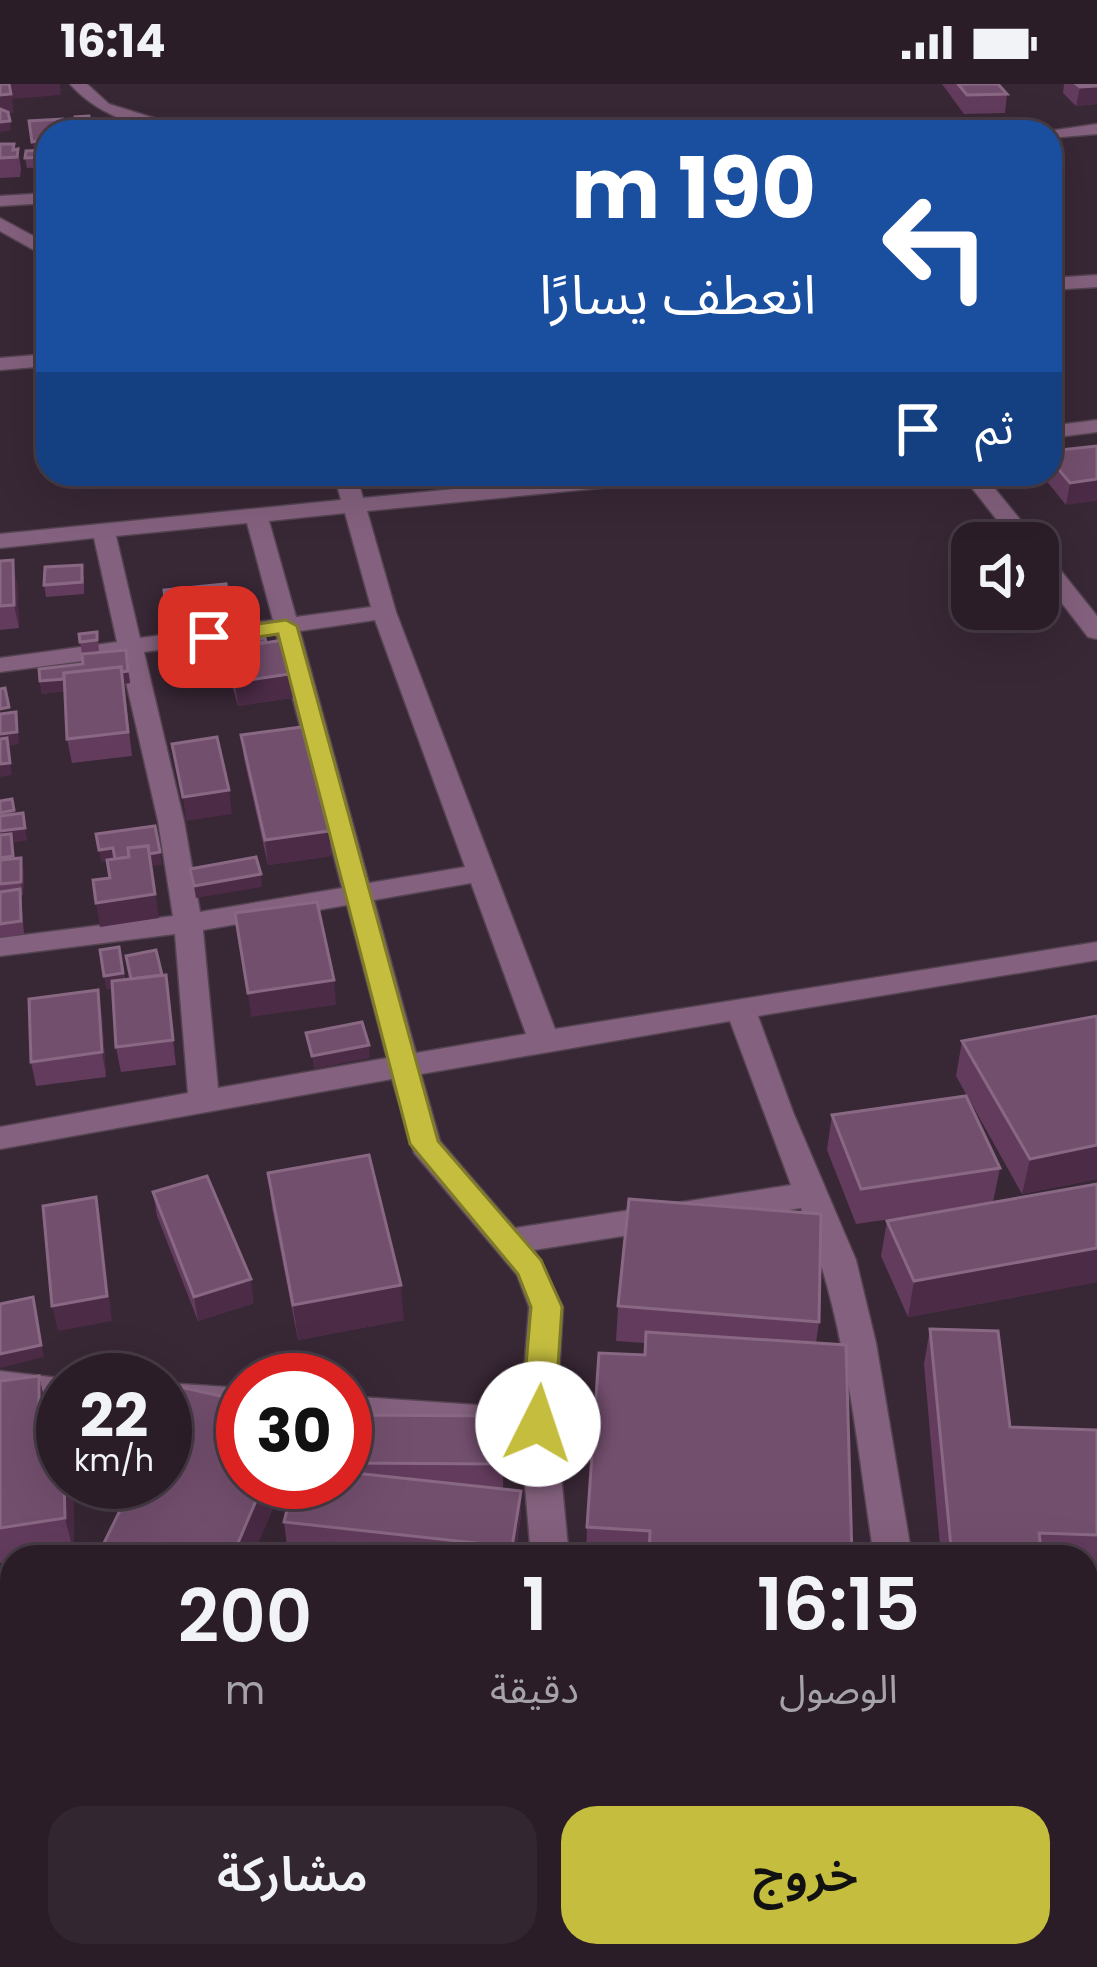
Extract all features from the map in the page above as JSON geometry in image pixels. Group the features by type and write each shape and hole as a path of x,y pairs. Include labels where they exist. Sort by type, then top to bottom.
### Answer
{"street":[{"path":"78,84 104,108 147,120"},
{"path":"1062,132 1097,129"},
{"path":"0,201 36,199"},
{"path":"0,223 36,246"},
{"path":"1062,283 1097,281"},
{"path":"0,364 36,361"},
{"path":"1062,430 1097,426"},
{"path":"348,486 383,612 544,1041"},
{"path":"0,541 548,486"},
{"path":"982,486 1010,522"},
{"path":"257,517 425,1144 531,1269 546,1307 538,1424 549,1545"},
{"path":"103,530 171,820 188,923 205,1100"},
{"path":"1059,584 1097,632"},
{"path":"0,665 383,612"},
{"path":"0,947 188,923 479,873"},
{"path":"0,1138 544,1041 1097,951"},
{"path":"741,1009 839,1260 859,1342 891,1545"},
{"path":"509,1241 812,1194"},
{"path":"0,1385 36,1388"},
{"path":"372,1412 538,1424"}],"building":[{"path":"0,84 9,84 11,94 0,95"},
{"path":"958,84 998,84 1007,94 967,95"},
{"path":"0,109 8,112 10,121 0,122"},
{"path":"29,121 36,121 36,141 32,142"},
{"path":"0,144 14,144 17,157 0,158"},
{"path":"1097,446 1097,479 1070,483 1062,473 1062,450"},
{"path":"13,560 14,605 0,606 0,561"},
{"path":"82,565 82,582 44,585 45,567"},
{"path":"226,584 230,607 167,613 164,590"},
{"path":"97,632 97,640 80,642 79,634"},
{"path":"265,638 266,642 224,649 225,656 217,657 215,644"},
{"path":"284,640 296,673 235,682 224,649"},
{"path":"126,650 128,671 122,672 121,667 64,673 64,679 40,681 39,669 83,664 82,654"},
{"path":"121,667 128,732 67,739 64,673"},
{"path":"5,688 9,707 0,709 0,689"},
{"path":"16,712 17,732 0,734 0,714"},
{"path":"302,727 329,831 265,840 241,735"},
{"path":"217,737 229,790 183,797 172,744"},
{"path":"7,738 10,763 0,764 0,739"},
{"path":"12,799 14,810 0,813 0,801"},
{"path":"23,813 25,828 0,831 0,816"},
{"path":"155,826 160,852 149,854 148,846 128,848 129,857 115,859 113,848 99,850 96,834"},
{"path":"11,834 13,856 0,858 0,835"},
{"path":"148,846 155,894 96,903 93,880 110,878 107,860 129,857 128,848"},
{"path":"256,857 261,874 194,886 190,869"},
{"path":"21,858 21,882 0,884 0,860"},
{"path":"20,889 21,921 0,924 0,892"},
{"path":"317,902 334,980 248,993 235,913"},
{"path":"119,947 123,973 104,976 100,950"},
{"path":"156,950 162,975 131,979 126,956"},
{"path":"166,975 173,1040 116,1047 112,981"},
{"path":"98,990 102,1052 31,1062 29,999"},
{"path":"1097,1016 1097,1145 1030,1159 962,1041"},
{"path":"362,1022 369,1045 312,1056 306,1033"},
{"path":"966,1096 1000,1168 861,1189 832,1115"},
{"path":"369,1155 401,1285 293,1305 268,1173"},
{"path":"207,1176 251,1279 194,1297 153,1192"},
{"path":"1097,1184 1097,1248 914,1281 887,1221"},
{"path":"96,1197 107,1296 52,1306 43,1206"},
{"path":"629,1199 821,1214 819,1322 618,1306"},
{"path":"33,1297 41,1345 0,1354 0,1304"},
{"path":"930,1329 998,1331 1010,1427 1097,1430 1097,1535 1039,1533 1040,1545 951,1545"},
{"path":"646,1332 846,1345 852,1545 649,1545 650,1531 587,1527 599,1353 645,1355"},
{"path":"36,1376 36,1509 65,1509 65,1518 0,1528 0,1381"},
{"path":"192,1390 216,1395 216,1509 252,1509 237,1545 103,1545 121,1509 192,1509"},
{"path":"372,1415 503,1416 503,1464 372,1463"},
{"path":"372,1475 521,1491 512,1545 284,1522 287,1509 372,1509"}],"route":[{"path":"209,637 286,626 425,1144 531,1269 546,1307 538,1424"}]}
